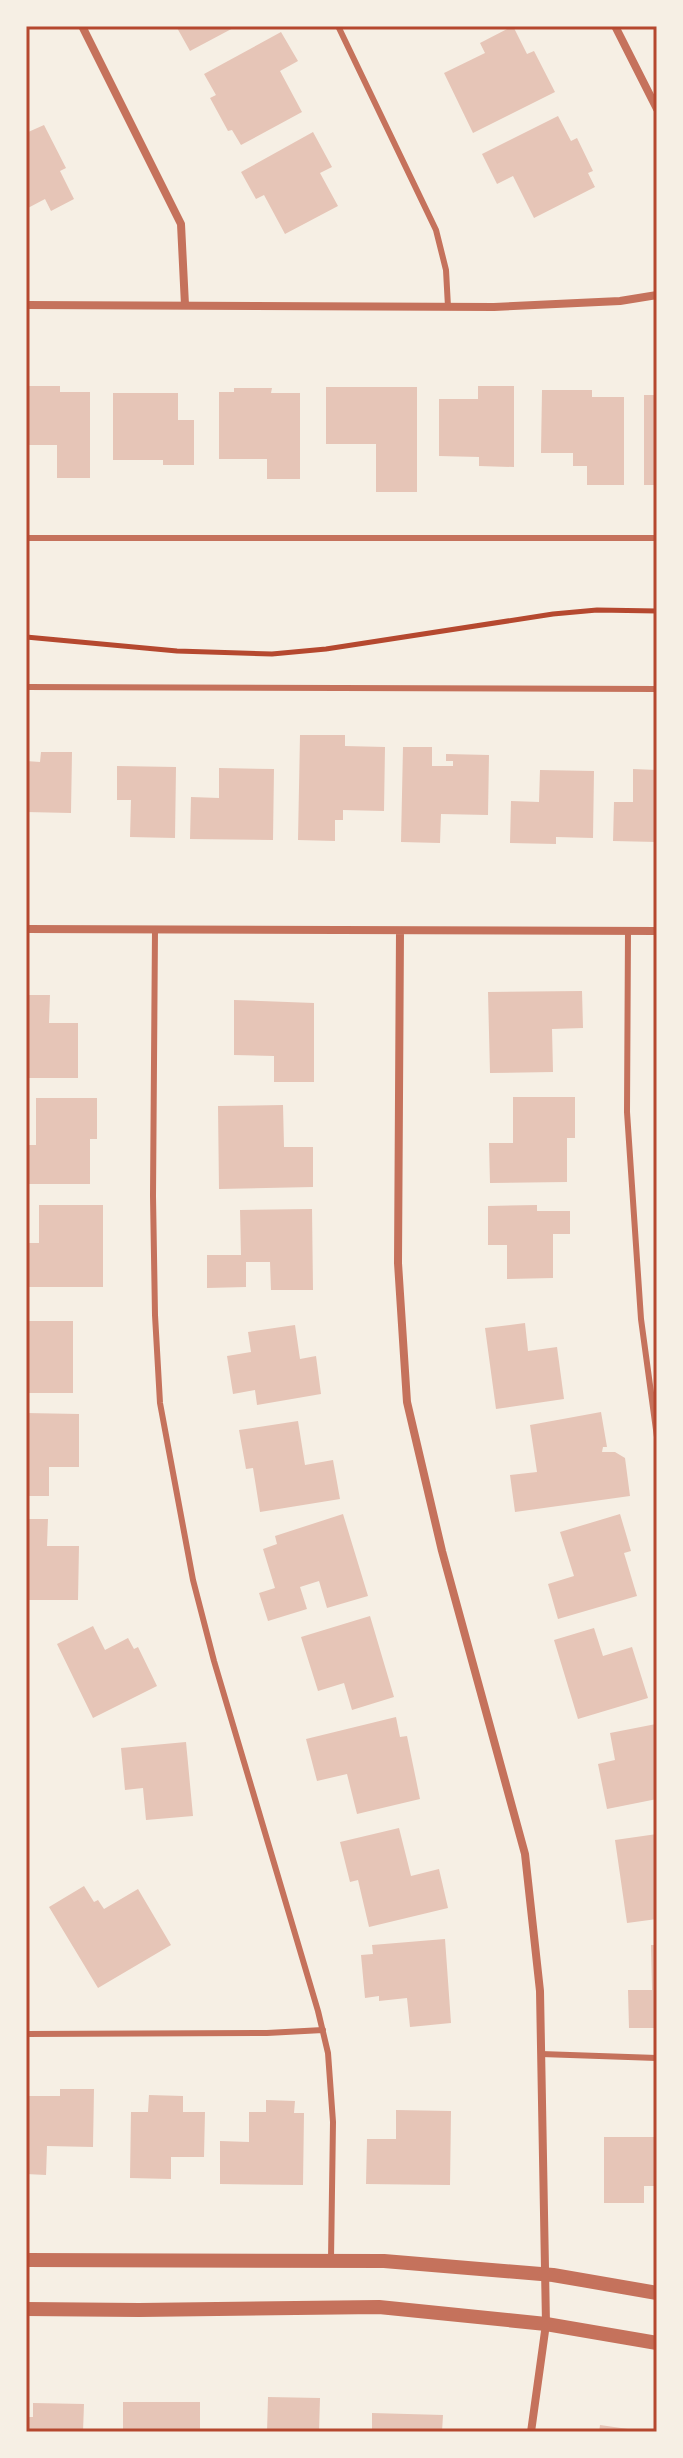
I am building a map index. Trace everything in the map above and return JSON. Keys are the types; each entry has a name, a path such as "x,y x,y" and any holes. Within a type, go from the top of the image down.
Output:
{"street":[{"path":"82,26 181,224 185,305"},
{"path":"615,26 657,109"},
{"path":"26,305 494,307 620,301 657,295"},
{"path":"26,929 657,931"},
{"path":"400,931 398,1263 407,1402 442,1551 525,1854 540,1991 546,2324 531,2432"},
{"path":"26,2260 331,2259 465,2266 546,2274 657,2293"},
{"path":"26,2309 379,2307 546,2324 657,2343"}],"lane":[{"path":"338,26 436,230 446,270 448,307"},
{"path":"26,538 657,538"},
{"path":"26,687 657,689"},
{"path":"155,930 153,1196 160,1403 193,1580 328,2053 333,2122 331,2259"},
{"path":"628,931 627,1112 641,1319 657,1437"},
{"path":"26,2034 323,2030"},
{"path":"541,2054 657,2058"}],"path":[{"path":"26,637 177,651 272,654 326,649 553,614 597,610 657,611"}],"building":[{"path":"176,26 237,26 190,51"},
{"path":"513,26 527,54 534,51 555,92 473,133 444,73 485,53 480,43"},
{"path":"281,32 298,61 280,71 302,112 241,145 232,130 228,131 210,98 216,95 204,74"},
{"path":"558,116 571,141 577,138 593,171 588,173 595,187 534,218 513,176 497,184 482,154"},
{"path":"44,125 66,168 60,171 74,199 51,211 45,199 26,209 26,133"},
{"path":"313,132 332,167 320,173 338,206 285,234 264,195 256,199 241,172"},
{"path":"26,386 60,386 60,392 90,392 90,478 57,478 57,445 26,445"},
{"path":"478,386 514,386 514,467 479,466 479,457 439,456 439,399 478,399"},
{"path":"326,387 417,387 417,492 376,492 376,444 326,444"},
{"path":"234,388 272,388 271,393 300,393 300,479 267,479 267,459 219,459 219,392 234,392"},
{"path":"542,390 592,390 592,397 624,397 624,485 587,485 587,466 573,466 573,453 541,453"},
{"path":"113,393 178,393 178,420 194,420 194,465 163,465 163,460 113,460"},
{"path":"644,395 657,395 657,485 644,485"},
{"path":"300,735 345,735 345,746 385,747 384,811 343,810 343,820 335,820 335,841 298,840"},
{"path":"403,747 432,747 432,766 453,766 453,761 446,761 446,754 489,755 488,815 441,814 440,843 401,842"},
{"path":"41,752 72,752 71,813 26,812 26,761 40,762"},
{"path":"117,766 176,767 175,838 130,837 131,800 117,800"},
{"path":"219,768 274,769 273,840 190,839 191,797 219,798"},
{"path":"633,769 657,770 657,842 613,841 614,802 633,802"},
{"path":"540,770 594,771 593,838 556,837 556,844 510,843 511,801 539,802"},
{"path":"582,991 583,1028 552,1029 553,1072 490,1073 488,992"},
{"path":"26,995 50,995 49,1023 78,1023 78,1078 26,1078"},
{"path":"234,1000 314,1003 314,1082 274,1082 274,1056 234,1055"},
{"path":"513,1097 575,1097 575,1138 567,1138 567,1182 490,1183 489,1143 513,1143"},
{"path":"36,1098 97,1098 97,1139 90,1139 90,1184 26,1184 26,1145 36,1145"},
{"path":"283,1105 284,1147 313,1147 313,1187 219,1189 218,1106"},
{"path":"39,1205 103,1205 103,1287 26,1287 27,1243 39,1243"},
{"path":"537,1205 537,1211 570,1211 570,1234 553,1234 553,1278 507,1279 507,1245 488,1245 488,1206"},
{"path":"312,1209 313,1290 271,1290 270,1262 246,1262 246,1287 207,1288 207,1255 241,1255 240,1210"},
{"path":"26,1321 73,1321 73,1393 26,1393"},
{"path":"525,1323 528,1351 557,1347 564,1399 496,1409 485,1328"},
{"path":"295,1325 300,1359 316,1356 321,1394 257,1405 255,1390 233,1394 227,1356 251,1352 248,1332"},
{"path":"601,1412 607,1447 603,1447 602,1452 615,1452 625,1458 630,1496 515,1512 510,1475 537,1472 530,1425"},
{"path":"26,1413 79,1414 79,1467 49,1467 49,1496 26,1496"},
{"path":"298,1421 305,1465 333,1460 340,1499 260,1512 253,1468 246,1469 239,1430"},
{"path":"343,1514 368,1596 327,1608 319,1581 300,1587 307,1609 268,1621 259,1593 275,1588 263,1549 277,1544 275,1536"},
{"path":"620,1514 631,1551 624,1553 637,1596 558,1619 548,1584 574,1576 560,1532"},
{"path":"26,1519 48,1519 47,1546 79,1546 78,1600 26,1600"},
{"path":"370,1616 394,1697 352,1710 344,1683 318,1691 301,1637"},
{"path":"93,1626 105,1650 128,1638 134,1649 138,1647 157,1686 93,1718 57,1644"},
{"path":"594,1628 603,1656 632,1647 648,1698 578,1719 554,1640"},
{"path":"396,1717 400,1737 407,1736 420,1799 357,1814 347,1774 317,1781 306,1739"},
{"path":"656,1724 657,1799 607,1809 598,1764 615,1760 610,1733"},
{"path":"186,1742 193,1816 146,1820 143,1788 125,1790 121,1748"},
{"path":"399,1828 411,1876 439,1869 448,1908 369,1927 358,1880 350,1882 340,1842"},
{"path":"657,1834 657,1919 627,1923 615,1840"},
{"path":"84,1886 94,1902 98,1900 104,1909 138,1889 171,1945 98,1988 49,1907"},
{"path":"445,1939 451,2023 410,2027 407,1998 379,2001 379,1996 365,1998 361,1955 373,1954 372,1945"},
{"path":"651,1945 657,1945 657,2028 629,2028 628,1990 652,1990"},
{"path":"60,2089 94,2089 93,2147 47,2146 46,2175 26,2174 26,2096 60,2096"},
{"path":"149,2095 183,2096 183,2112 205,2112 204,2157 171,2157 171,2179 130,2178 131,2112 148,2112"},
{"path":"266,2100 295,2101 294,2113 304,2113 303,2185 220,2184 220,2141 249,2142 249,2112 266,2112"},
{"path":"396,2110 451,2111 450,2185 366,2184 367,2139 396,2139"},
{"path":"604,2137 657,2137 657,2186 644,2186 644,2203 604,2203"},
{"path":"268,2397 320,2398 319,2432 267,2432"},
{"path":"123,2402 200,2402 200,2432 123,2432"},
{"path":"33,2403 84,2404 83,2432 26,2432 26,2417 33,2417"},
{"path":"372,2413 443,2415 442,2432 372,2432"},
{"path":"600,2425 635,2430 635,2432 599,2432"}]}
